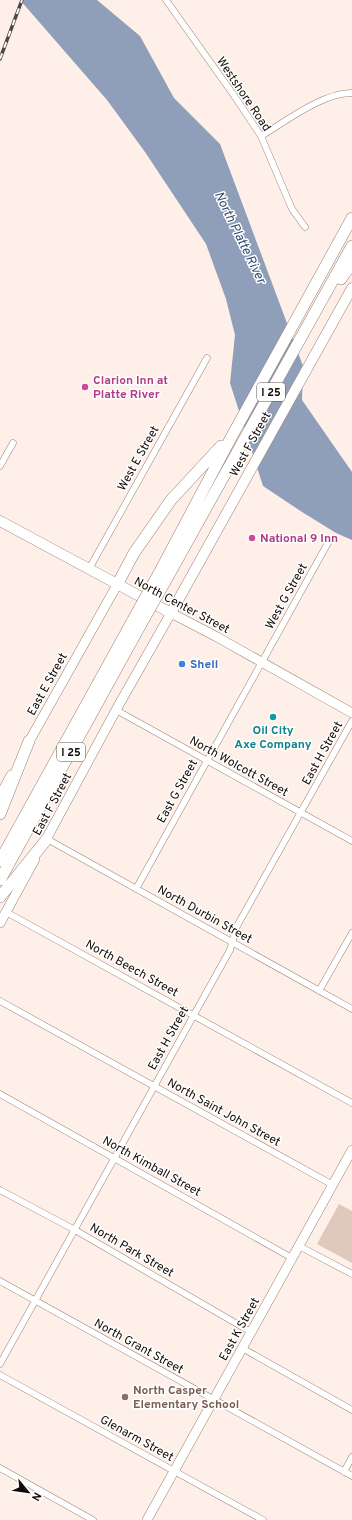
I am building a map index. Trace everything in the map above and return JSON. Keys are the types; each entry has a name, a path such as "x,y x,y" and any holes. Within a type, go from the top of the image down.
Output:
{"highway":[{"name":"I 25","path":"162,577 232,434 352,219"},
{"name":"I 25","path":"0,861 162,577 238,451 352,246"},
{"path":"312,320 352,262"},
{"path":"117,585 134,553 171,500 232,434"},
{"name":"I 25","path":"0,880 137,622"},
{"path":"0,814 29,741"},
{"path":"0,897 47,839"}],"main road":[{"name":"West F Street","path":"171,613 352,288"},
{"name":"North Center Street","path":"0,521 171,613"}],"street":[{"name":"Westshore Road","path":"166,0 233,94 260,136 292,209 306,227"},
{"path":"260,136 324,98 342,93 352,93"},
{"name":"West E Street","path":"89,569 207,358"},
{"path":"0,466 13,443"},
{"name":"West G Street","path":"261,662 329,541"},
{"name":"East E Street","path":"0,796 29,741 117,585"},
{"name":"North Center Street","path":"171,613 352,713"},
{"name":"East F Street","path":"0,923 116,710 171,613"},
{"name":"East G Street","path":"136,889 261,662"},
{"name":"North Wolcott Street","path":"116,710 352,841"},
{"name":"East H Street","path":"0,1364 230,950 237,926 352,721"},
{"name":"North Durbin Street","path":"47,839 352,1009"},
{"name":"North Beech Street","path":"6,912 352,1103"},
{"path":"319,991 352,933"},
{"name":"North Saint John Street","path":"0,1001 333,1185"},
{"name":"North Kimball Street","path":"0,1094 292,1258"},
{"name":"East K Street","path":"147,1520 352,1150"},
{"name":"North Park Street","path":"0,1190 75,1230 251,1332"},
{"path":"299,1246 352,1274"},
{"name":"North Grant Street","path":"0,1281 352,1476"},
{"path":"242,1348 352,1410"},
{"name":"Glenarm Street","path":"0,1375 263,1520"},
{"path":"344,1472 352,1457"},
{"path":"0,1468 94,1520"}],"shaded area":[{"path":"339,1204 352,1211 352,1263 317,1244"}],"water":[{"name":"North Platte River","path":"20,0 97,0 140,36 174,98 220,144 303,366 302,400 352,472 352,540 336,533 263,486 230,383 235,335 226,299 206,244 145,152 107,100"}],"railway":[{"path":"0,59 22,0"}],"place":[{"name":"Clarion Inn at Platte River","path":"85,387"},
{"name":"National 9 Inn","path":"252,538"},
{"name":"Shell","path":"182,664"},
{"name":"Oil City Axe Company","path":"273,717"},
{"name":"North Casper Elementary School","path":"125,1397"}]}
